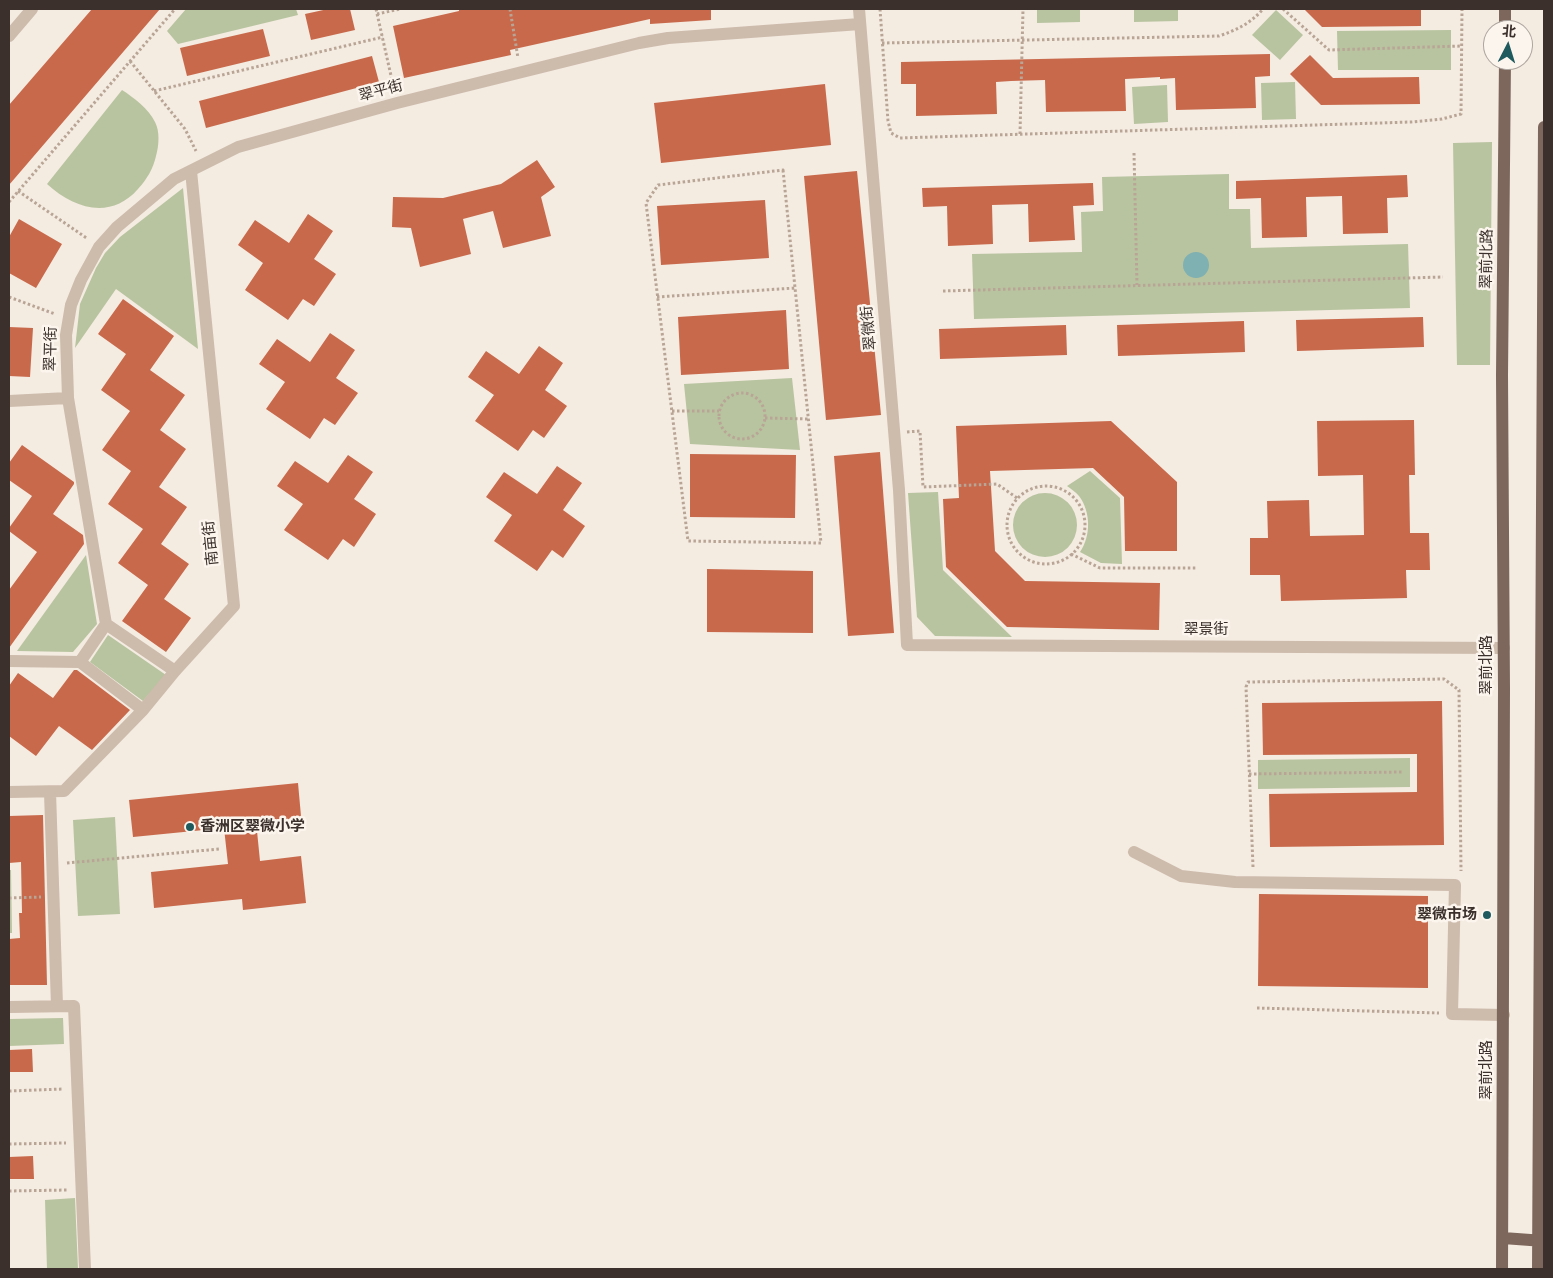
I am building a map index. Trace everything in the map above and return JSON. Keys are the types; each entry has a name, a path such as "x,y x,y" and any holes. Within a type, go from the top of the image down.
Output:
{"main road":[{"name":"翠前北路","path":"1502,1269 1504,648 1502,375 1505,70"},
{"path":"1538,1269 1541,1241 1539,1114 1542,984 1544,128"},
{"path":"1503,1238 1541,1241"}],"street":[{"path":"9,36 32,9"},
{"name":"翠微街","path":"858,9 894,432 907,645"},
{"name":"翠平街","path":"106,624 68,398 66,335 71,305 81,280 99,248 117,227 174,179 238,147 397,103 639,43 668,38 860,24"},
{"name":"南亩街","path":"9,792 64,791 142,710 234,606 190,171"},
{"path":"9,400 68,398"},
{"path":"80,662 106,624 175,671"},
{"name":"翠景街","path":"907,645 1504,648"},
{"path":"9,661 80,662 142,710"},
{"path":"50,792 57,1006"},
{"path":"1134,852 1181,876 1235,882 1455,885 1452,1014 1504,1015"},
{"path":"9,1007 74,1006 85,1269"},
{"path":"1539,1114 1544,1098"}],"path":[{"path":"9,202 175,9"},
{"path":"376,9 397,103"},
{"path":"377,14 400,9"},
{"path":"510,9 520,73"},
{"path":"880,9 888,121 891,133 900,138 1411,122 1442,119 1461,114 1462,9"},
{"path":"1020,134 1024,40 1023,9"},
{"path":"882,43 1219,36 1238,30 1256,17 1263,9"},
{"path":"1284,9 1329,50 1462,46"},
{"path":"154,91 383,37"},
{"path":"130,61 185,129 204,164"},
{"path":"1134,153 1137,286"},
{"path":"783,170 795,288 821,542 688,540 646,203 658,185 783,170"},
{"path":"18,191 99,248"},
{"path":"943,291 1443,277"},
{"path":"657,297 795,288"},
{"path":"9,297 69,318"},
{"path":"741,393 755,397 761,403 764,418 763,425 752,436 738,439 725,432 721,426 719,411 727,398 741,393"},
{"path":"672,411 719,411"},
{"path":"764,418 809,419"},
{"path":"894,432 920,431 923,487 997,484 1018,498"},
{"path":"1040,486 1053,487 1064,491 1074,499 1081,509 1084,533 1079,545 1071,554 1060,561 1047,564 1034,562 1022,556 1013,547 1008,534 1007,521 1010,509 1018,498 1028,490 1040,486"},
{"path":"1071,554 1100,568 1196,568"},
{"path":"1253,882 1246,687 1248,682 1444,679 1459,690 1461,877 1455,885"},
{"path":"1249,774 1403,772"},
{"path":"68,872 67,862 220,849"},
{"path":"9,898 53,897"},
{"path":"1257,1008 1452,1014"},
{"path":"9,1090 77,1088"},
{"path":"9,1144 79,1142"},
{"path":"9,1191 81,1190"}],"green space":[{"path":"186,9 296,9 298,15 178,44 167,31"},
{"path":"1037,9 1080,9 1080,22 1037,23"},
{"path":"1134,9 1178,9 1178,21 1134,22"},
{"path":"1276,10 1303,35 1280,60 1252,35"},
{"path":"1451,30 1451,70 1338,70 1337,31"},
{"path":"1295,82 1296,119 1262,120 1261,83"},
{"path":"1167,85 1168,122 1134,124 1132,87"},
{"path":"122,90 145,108 157,126 157,152 149,174 138,189 127,199 116,205 92,208 69,200 47,184"},
{"path":"1492,142 1490,365 1457,365 1453,143"},
{"path":"1229,174 1229,209 1250,209 1251,248 1408,244 1410,308 974,319 972,254 1082,252 1081,212 1103,211 1102,177"},
{"path":"183,188 198,349 116,289 75,348 80,304 105,253 120,237"},
{"path":"792,378 800,450 690,444 684,384"},
{"path":"1090,471 1120,498 1122,564 1101,563 1080,552 1084,546 1088,531 1086,509 1079,496 1067,486"},
{"path":"938,492 943,570 1012,637 935,636 917,617 908,493"},
{"path":"1045,493 1063,499 1071,507 1077,525 1071,543 1063,551 1045,557 1027,551 1019,543 1013,525 1019,507 1027,499"},
{"path":"86,555 97,624 73,652 17,651"},
{"path":"108,635 166,675 143,701 90,662"},
{"path":"1410,758 1410,787 1258,789 1258,760"},
{"path":"115,817 120,914 78,916 73,820"},
{"path":"9,870 11,870 12,933 9,933"},
{"path":"63,1018 64,1044 9,1046 9,1019"},
{"path":"75,1198 78,1269 47,1269 45,1200"}],"water":[{"path":"1196,252 1205,256 1209,265 1205,274 1196,278 1187,274 1183,265 1187,256"}],"building":[{"path":"92,9 160,9 9,185 9,105"},
{"path":"328,9 350,9 355,30 311,40 305,14"},
{"path":"459,9 711,9 711,20 650,24 650,19 510,50 511,55 404,78 393,26 459,11"},
{"path":"1304,9 1421,9 1421,26 1322,27"},
{"path":"263,29 270,56 187,76 180,48"},
{"path":"1270,54 1270,76 1255,77 1256,108 1176,110 1175,78 1160,79 1160,77 1125,79 1126,111 1046,112 1045,80 996,82 997,114 916,116 916,84 901,84 901,62"},
{"path":"1310,55 1333,78 1419,77 1420,104 1321,105 1290,74"},
{"path":"372,56 379,82 206,128 199,101"},
{"path":"825,84 831,145 661,163 654,103"},
{"path":"537,160 555,187 541,197 551,236 503,248 493,211 463,219 471,254 420,267 411,228 392,227 393,197 443,198 501,184"},
{"path":"857,171 881,415 826,420 804,176"},
{"path":"1407,175 1408,197 1387,198 1388,233 1343,234 1342,196 1306,197 1307,237 1262,238 1261,198 1236,199 1236,181"},
{"path":"1093,183 1094,205 1073,206 1075,240 1029,242 1028,204 992,205 993,244 948,246 947,206 923,207 922,188"},
{"path":"765,200 769,258 661,265 657,206"},
{"path":"308,214 333,231 314,259 336,274 314,306 303,299 288,320 245,290 263,263 238,245 255,220 289,243"},
{"path":"19,219 62,244 36,288 9,273 9,237"},
{"path":"123,299 174,336 150,370 185,395 160,430 186,449 159,487 187,507 161,544 189,564 164,599 191,618 166,652 122,621 148,585 118,563 143,529 108,504 131,471 102,450 130,411 101,390 126,354 98,334"},
{"path":"786,310 789,369 681,375 678,317"},
{"path":"1423,317 1424,347 1297,351 1296,320"},
{"path":"1244,321 1245,352 1118,356 1117,325"},
{"path":"1066,325 1067,355 940,359 939,329"},
{"path":"9,327 33,328 30,377 9,376"},
{"path":"330,333 355,350 336,378 358,393 335,425 324,418 310,439 266,409 285,382 259,364 277,339 310,362"},
{"path":"539,346 563,363 545,390 567,406 544,438 533,430 518,451 475,421 494,395 468,377 486,351 519,374"},
{"path":"1414,420 1415,475 1409,475 1410,533 1429,533 1430,570 1406,570 1407,598 1281,601 1280,575 1250,575 1250,538 1268,538 1267,501 1309,500 1310,536 1364,535 1363,475 1318,476 1317,421"},
{"path":"1111,421 1177,482 1177,551 1125,551 1124,497 1093,468 990,471 995,551 1025,581 1160,583 1159,630 1007,627 946,567 943,499 959,498 956,426"},
{"path":"22,445 74,482 53,514 83,535 84,544 9,648 9,590 37,552 9,531 9,528 32,496 9,480 9,463"},
{"path":"880,452 894,633 848,636 834,456"},
{"path":"690,454 796,455 795,518 690,517"},
{"path":"348,455 373,472 354,499 376,514 354,547 343,539 328,560 284,530 303,504 277,486 295,461 328,483"},
{"path":"557,466 582,483 563,510 585,526 563,558 552,550 537,571 494,541 512,515 486,497 504,472 537,494"},
{"path":"707,569 813,571 813,633 707,632"},
{"path":"74,670 77,670 130,710 92,750 59,726 36,756 9,736 9,686 18,673 53,698"},
{"path":"1442,701 1444,845 1270,847 1269,794 1417,792 1417,754 1263,755 1262,703"},
{"path":"298,783 302,827 257,831 260,861 301,856 306,903 243,910 242,899 154,908 151,872 228,864 224,828 133,837 129,800"},
{"path":"43,815 47,985 9,985 9,939 20,938 19,913 22,913 21,862 9,863 9,816"},
{"path":"1259,894 1428,896 1428,988 1258,986"},
{"path":"32,1049 33,1072 9,1072 9,1050"},
{"path":"33,1156 34,1179 9,1179 9,1157"}],"place":[{"name":"香洲区翠微小学","path":"190,827"},
{"name":"翠微市场","path":"1487,915"}]}
